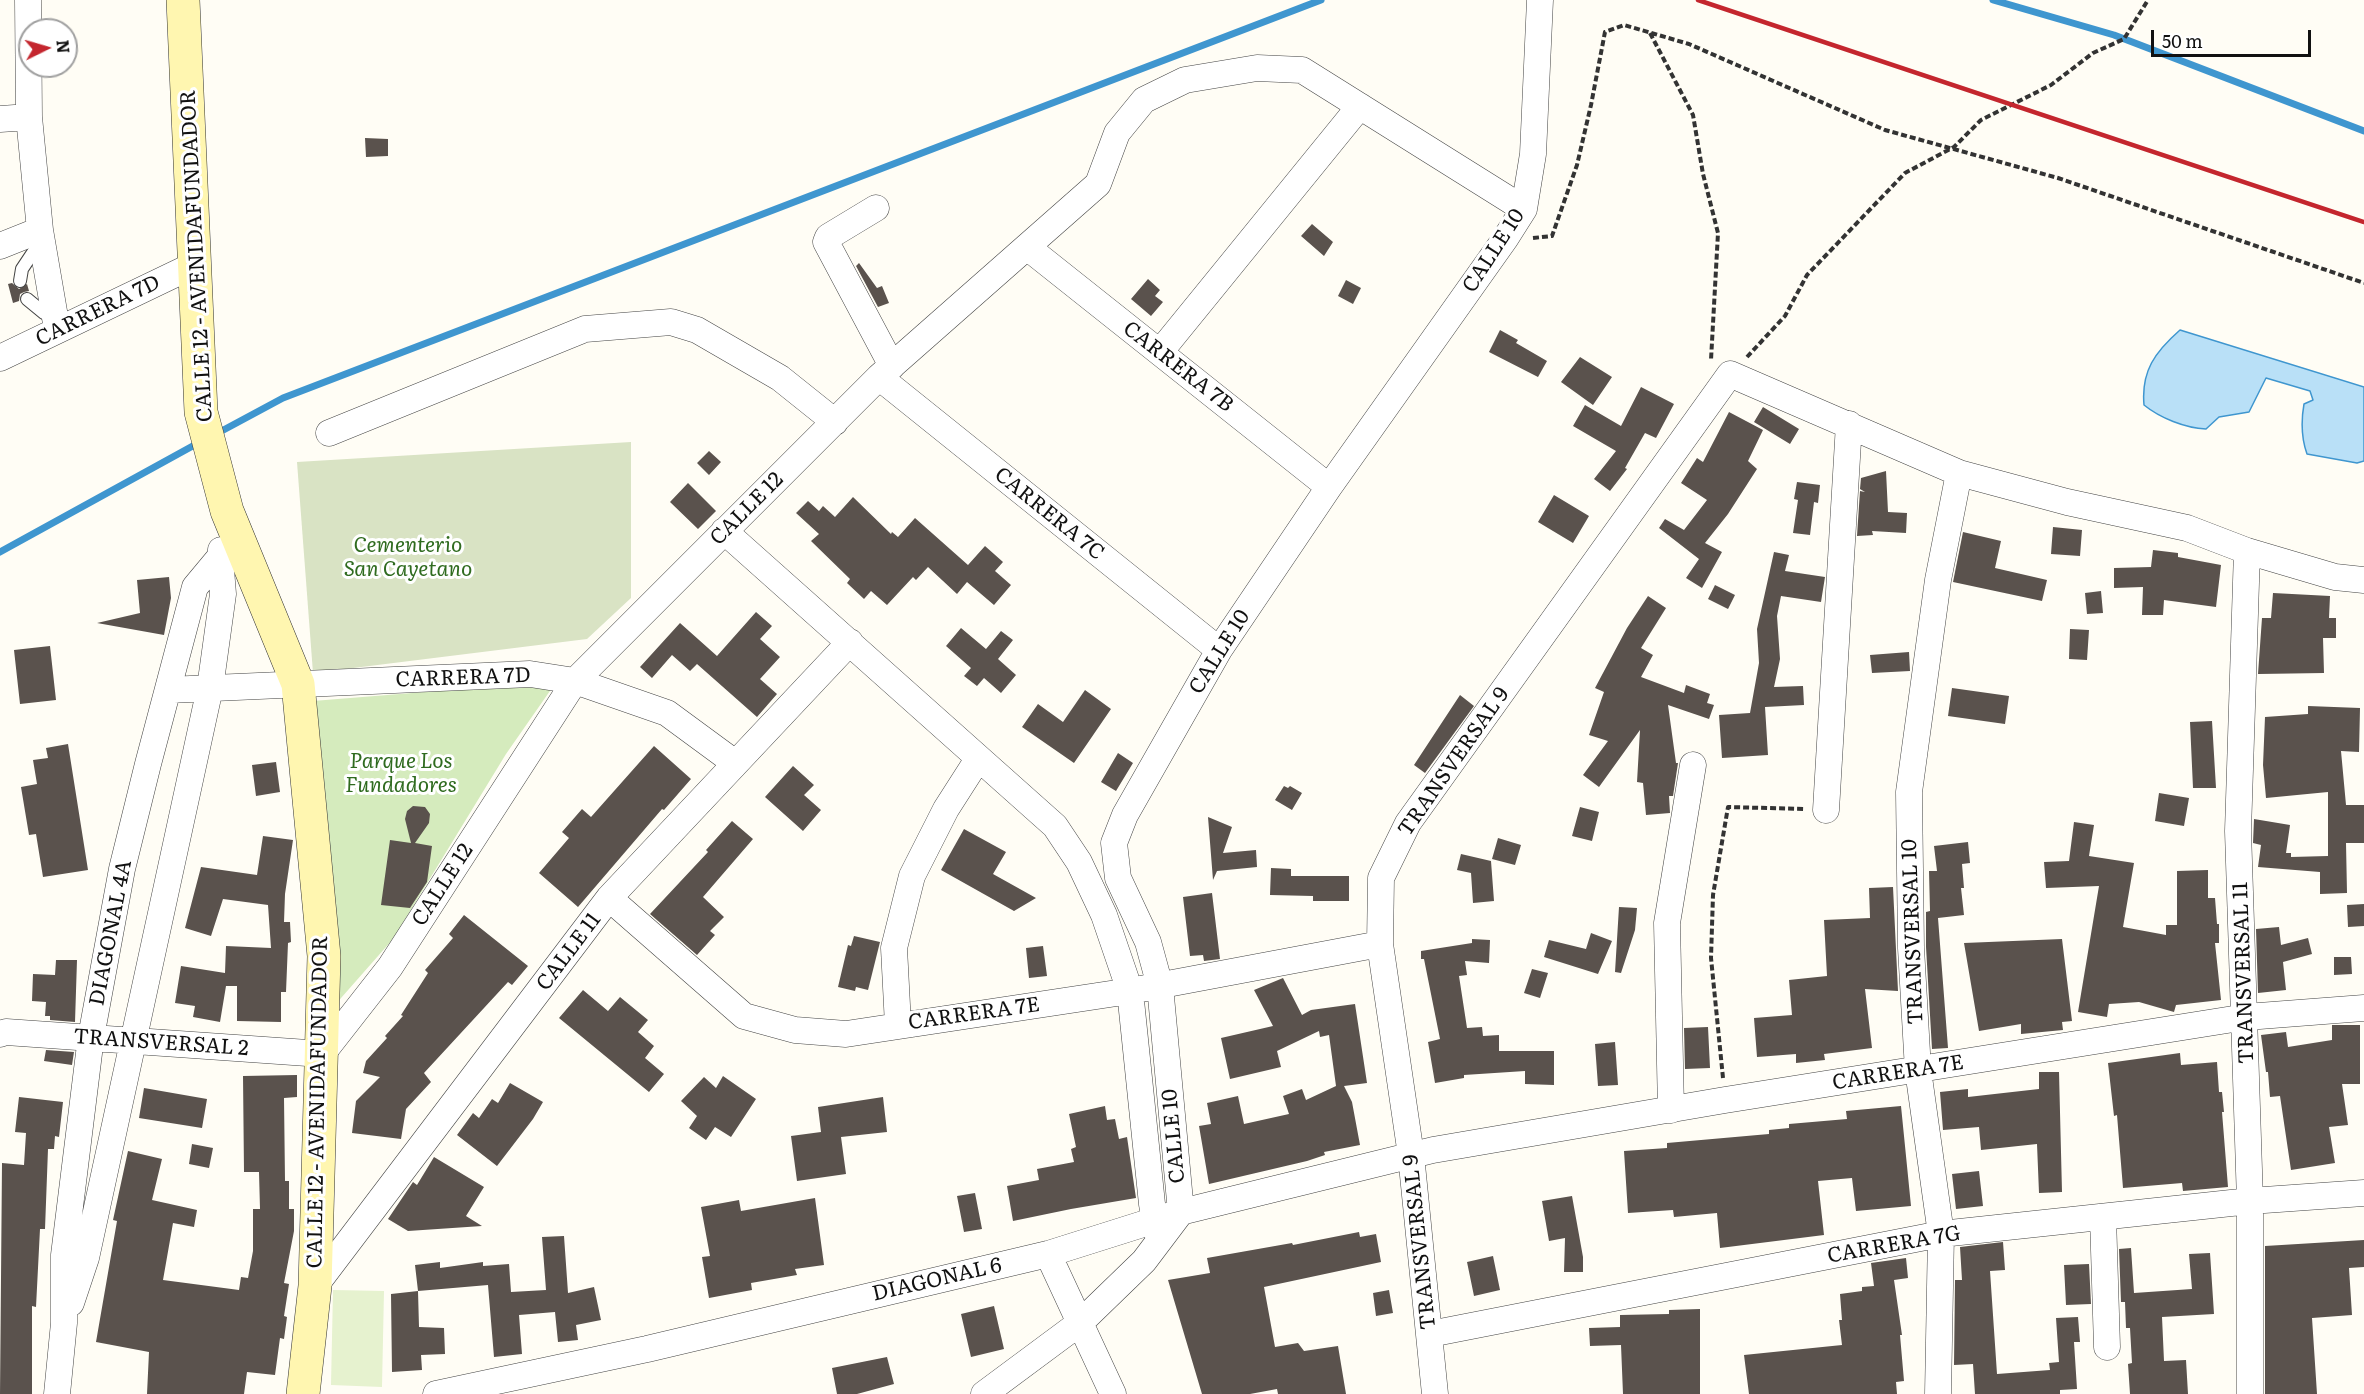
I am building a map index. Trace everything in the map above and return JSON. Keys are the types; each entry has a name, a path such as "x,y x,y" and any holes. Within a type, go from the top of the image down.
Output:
{"street":[{"path":"28,0 29,117 41,235 56,324"},
{"name":"CALLE 12 - AVENIDAFUNDADOR","path":"183,0 201,412 227,511 298,684 324,956 315,1286 303,1394"},
{"name":"CALLE 10","path":"1181,1212 1160,986 1148,942 1118,878 1114,843 1125,814 1219,650 1329,487 1524,209 1533,154 1540,0"},
{"name":"CALLE 12","path":"322,1054 390,967 575,681 886,371 1098,184 1117,133 1144,100 1185,80 1257,68 1302,69 1524,209"},
{"path":"1160,352 1360,106"},
{"path":"0,120 29,117"},
{"name":"CARRERA 7C","path":"876,208 828,237 826,242 886,371 1219,650"},
{"path":"0,246 41,235"},
{"name":"CARRERA 7B","path":"1027,247 1329,487"},
{"name":"CARRERA 7D","path":"0,358 56,324 196,264"},
{"path":"329,433 585,329 671,322 697,330 780,378 835,422"},
{"path":"1726,368 1959,473 2067,502 2187,528 2247,551 2335,577 2364,580"},
{"name":"TRANSVERSAL 9","path":"1435,1394 1422,1152 1380,944 1381,878 1408,823 1726,368"},
{"path":"1826,810 1849,424"},
{"name":"TRANSVERSAL 10","path":"1938,1394 1941,1234 1918,1070 1911,948 1909,792 1938,580 1959,473"},
{"name":"DIAGONAL 4A","path":"64,1323 86,1258 210,688 223,594 220,557 227,511"},
{"path":"724,531 1055,826 1073,853 1104,915 1130,992 1156,1231 1144,1261 1081,1322 984,1394"},
{"name":"TRANSVERSAL 11","path":"2247,551 2238,831 2246,1017 2250,1201 2250,1394"},
{"name":"DIAGONAL 4A","path":"57,1394 64,1323 63,1255 91,1037 122,869 195,587 220,557"},
{"name":"CALLE 11","path":"315,1286 609,898 850,642"},
{"name":"CARRERA 7D","path":"168,690 530,674 575,681 667,713 735,763"},
{"path":"898,1026 894,948 912,876 946,809 978,759"},
{"path":"1671,1110 1667,923 1693,765"},
{"name":"CARRERA 7E","path":"609,898 744,1016 795,1030 846,1034 1130,992 1380,944"},
{"name":"CARRERA 7E","path":"1422,1152 1725,1100 2246,1017 2364,1008"},
{"name":"TRANSVERSAL 2","path":"0,1034 6,1032 91,1037 322,1054"},
{"name":"DIAGONAL 6","path":"436,1394 1156,1231 1181,1212 1422,1152"},
{"name":"CARRERA 7G","path":"1430,1334 1941,1234 2250,1201 2364,1192"},
{"path":"2103,1217 2107,1347"},
{"path":"1048,1254 1113,1394"}],"lane":[{"path":"20,281 22,269 41,235"},
{"path":"27,299 56,324"}],"path":[{"path":"1650,33 1693,115 1703,174 1718,233 1716,292 1726,368 1746,358 1785,316 1807,275 1905,173 1954,147 1981,120 2051,85 2093,53 2124,39 2148,0"},
{"path":"1505,239 1552,236 1577,165 1592,105 1605,32 1624,25 1689,45 1885,130 1954,147 2058,178 2364,283"},
{"path":"1725,1100 1711,958 1713,895 1728,807 1826,810"}],"green space":[{"name":"Cementerio San Cayetano","path":"631,442 631,598 587,639 313,673 297,462"},
{"name":"Parque Los Fundadores","path":"524,684 552,688 506,754 393,939 334,1006 313,701"},
{"path":"333,1290 384,1291 382,1387 331,1385"}],"water":[{"path":"2180,330 2364,387 2364,461 2357,463 2307,454 2302,423 2304,404 2313,400 2310,391 2266,378 2249,412 2219,417 2206,429 2181,424 2150,410 2144,405 2147,372 2163,346"}],"building":[{"path":"365,138 388,139 388,156 366,157"},
{"path":"1312,224 1333,242 1324,256 1301,236"},
{"path":"859,263 877,288 882,286 889,303 878,307 856,266"},
{"path":"1148,279 1160,290 1155,296 1163,302 1151,316 1131,299"},
{"path":"1346,280 1361,288 1353,304 1338,296"},
{"path":"12,283 19,289 27,284 29,291 20,294 19,301 13,303 8,284"},
{"path":"1500,330 1518,340 1516,343 1547,361 1538,377 1489,352"},
{"path":"1580,357 1612,377 1593,405 1561,382"},
{"path":"1641,387 1674,404 1656,438 1645,433 1625,468 1627,469 1610,491 1594,479 1616,451 1573,426 1585,405 1621,426"},
{"path":"1763,407 1799,429 1790,444 1754,422"},
{"path":"1729,412 1763,430 1748,461 1757,469 1728,514 1705,543 1722,552 1702,588 1686,578 1699,559 1659,528 1665,519 1684,530 1707,500 1681,483 1697,458 1703,462"},
{"path":"709,451 721,462 709,475 697,463"},
{"path":"1886,471 1888,512 1907,513 1906,533 1872,531 1873,535 1857,536 1860,491 1865,492 1860,489 1861,478"},
{"path":"1797,482 1820,485 1818,503 1814,502 1810,535 1793,533 1798,500 1794,499"},
{"path":"688,483 716,511 698,529 670,502"},
{"path":"1554,495 1589,516 1573,543 1538,522"},
{"path":"853,497 891,534 892,532 898,537 915,518 968,565 985,546 1003,562 995,571 1011,585 994,605 967,582 957,594 928,567 916,580 913,577 887,605 871,591 864,599 847,583 850,579 811,541 819,534 796,513 808,501 819,511 823,506 835,517"},
{"path":"2053,527 2082,530 2080,556 2051,554"},
{"path":"1963,532 2001,541 1995,568 2047,580 2042,601 1953,582"},
{"path":"2153,550 2178,553 2178,557 2221,565 2216,607 2164,600 2163,615 2142,615 2143,587 2114,588 2114,568 2151,567"},
{"path":"1774,552 1789,555 1785,571 1825,577 1821,602 1781,596 1777,616 1780,659 1774,687 1803,686 1804,705 1765,707 1768,755 1722,758 1719,715 1750,713 1759,663 1757,629"},
{"path":"169,577 171,598 164,635 97,623 140,613 137,580"},
{"path":"1715,585 1735,595 1728,609 1708,599"},
{"path":"2101,591 2103,613 2087,614 2085,593"},
{"path":"2273,593 2330,596 2329,618 2336,618 2336,638 2323,638 2324,673 2258,674 2262,618 2271,618"},
{"path":"1648,596 1666,608 1641,648 1653,655 1641,677 1684,693 1686,685 1710,694 1707,703 1714,705 1709,719 1668,705 1676,763 1678,763 1673,796 1669,796 1670,813 1646,815 1643,783 1637,782 1640,730 1599,787 1583,775 1608,741 1589,735 1604,692 1595,688 1627,628"},
{"path":"756,612 772,626 760,639 780,657 760,679 777,694 757,717 697,664 690,671 672,655 652,678 640,667 680,623 717,656"},
{"path":"961,628 986,649 1001,631 1013,640 998,659 1016,675 1001,693 984,678 977,686 964,676 971,668 946,646"},
{"path":"2070,629 2089,630 2087,660 2069,659"},
{"path":"50,646 56,700 20,704 14,650"},
{"path":"1909,652 1910,671 1872,673 1870,655"},
{"path":"1952,688 2009,696 2005,724 1948,716"},
{"path":"1085,690 1111,709 1074,763 1022,727 1038,704 1063,722"},
{"path":"1460,695 1474,706 1425,773 1414,765"},
{"path":"2308,706 2360,708 2359,752 2341,751 2346,805 2364,805 2364,843 2346,843 2347,893 2320,894 2320,872 2258,867 2261,845 2253,843 2254,819 2290,825 2286,853 2291,853 2291,857 2328,856 2328,792 2266,798 2263,765 2265,717 2308,714"},
{"path":"2212,721 2216,788 2193,788 2190,722"},
{"path":"68,744 88,870 43,877 36,834 29,835 21,787 37,784 33,760 48,758 46,748"},
{"path":"654,746 691,779 664,810 662,809 578,907 539,873 569,838 562,832 582,809 591,817"},
{"path":"1118,753 1133,763 1116,791 1101,782"},
{"path":"276,762 280,792 256,796 252,765"},
{"path":"793,766 814,785 804,795 821,810 803,831 765,797"},
{"path":"1284,786 1288,788 1290,786 1302,793 1292,810 1275,800"},
{"path":"2159,793 2189,798 2184,826 2155,821"},
{"path":"413,806 425,807 430,814 429,823 415,843 432,846 427,882 410,908 381,905 390,840 411,843 405,819 407,811"},
{"path":"1580,807 1599,812 1592,841 1572,836"},
{"path":"1208,817 1232,827 1223,853 1256,850 1257,867 1217,871 1213,880"},
{"path":"732,821 753,839 703,897 724,917 710,931 715,935 697,955 650,914 708,852 706,850"},
{"path":"2074,822 2094,825 2089,856 2134,863 2123,927 2166,935 2166,925 2177,925 2177,871 2208,870 2208,898 2215,898 2217,924 2219,924 2219,943 2215,943 2221,1000 2176,1005 2174,1012 2139,1002 2109,1004 2107,1017 2078,1012 2099,886 2046,888 2044,862 2069,861"},
{"path":"964,829 1006,852 993,874 1036,898 1014,911 941,870"},
{"path":"263,836 293,840 285,894 284,922 290,922 291,942 288,943 286,992 281,992 281,1022 237,1021 237,986 226,986 220,1022 193,1017 195,1006 175,1003 181,966 225,973 226,946 271,948 268,905 223,899 211,936 185,928 201,867 257,875"},
{"path":"1498,838 1521,845 1515,865 1492,859"},
{"path":"1968,842 1970,863 1962,864 1964,888 1961,888 1964,915 1938,918 1948,1048 1932,1049 1926,947 1926,912 1930,911 1929,871 1937,871 1934,846"},
{"path":"1461,854 1491,861 1494,901 1473,903 1471,873 1457,870"},
{"path":"1271,868 1291,869 1291,876 1349,876 1349,901 1313,901 1313,896 1270,895"},
{"path":"1893,887 1898,991 1865,989 1872,1048 1824,1054 1825,1060 1796,1063 1796,1054 1757,1057 1754,1018 1792,1015 1789,980 1827,976 1824,920 1870,918 1869,888"},
{"path":"1212,893 1220,959 1204,961 1203,955 1190,956 1183,897"},
{"path":"2364,904 2364,926 2348,927 2347,905"},
{"path":"1619,907 1637,908 1635,930 1621,973 1615,972"},
{"path":"464,915 528,966 512,985 508,982 424,1073 431,1082 406,1109 401,1139 352,1133 356,1101 380,1077 363,1073 366,1061 403,1016 401,1015 428,973 425,970 453,938 449,934"},
{"path":"2279,927 2281,945 2308,938 2312,954 2283,962 2286,990 2258,993 2256,929"},
{"path":"1591,933 1612,941 1598,974 1544,957 1549,940 1586,949"},
{"path":"854,936 880,942 868,990 856,987 855,991 838,987 848,945 851,946"},
{"path":"1472,939 1490,940 1489,963 1465,961 1467,975 1459,976 1467,1028 1482,1027 1483,1036 1499,1035 1499,1051 1554,1051 1554,1085 1525,1084 1525,1071 1464,1075 1464,1078 1435,1083 1428,1042 1440,1039 1421,951 1472,943"},
{"path":"2062,939 2072,1021 2062,1022 2063,1030 2021,1034 2021,1024 1979,1031 1964,943"},
{"path":"1043,946 1047,976 1029,978 1026,948"},
{"path":"2334,957 2351,957 2352,974 2334,975"},
{"path":"56,960 77,960 75,1022 50,1020 50,1016 45,1016 46,1002 32,1001 33,974 55,975"},
{"path":"1532,969 1548,973 1540,998 1524,993"},
{"path":"1283,978 1302,1015 1311,1010 1355,1004 1367,1083 1344,1086 1352,1102 1360,1145 1324,1152 1325,1155 1307,1161 1209,1184 1199,1126 1211,1124 1207,1103 1238,1096 1244,1124 1289,1114 1283,1096 1302,1089 1306,1100 1336,1086 1329,1035 1320,1037 1319,1031 1277,1051 1281,1067 1230,1079 1221,1038 1273,1026 1254,990"},
{"path":"583,990 608,1011 620,997 648,1020 638,1032 654,1046 645,1058 664,1074 649,1092 559,1018"},
{"path":"2332,1025 2360,1025 2360,1084 2342,1084 2348,1125 2329,1127 2335,1163 2291,1170 2280,1096 2270,1097 2261,1035 2286,1032 2288,1047 2332,1040"},
{"path":"1708,1027 1710,1068 1685,1069 1684,1028"},
{"path":"1615,1042 1618,1085 1598,1086 1595,1044"},
{"path":"46,1050 74,1052 72,1065 44,1061"},
{"path":"2180,1053 2181,1065 2217,1062 2219,1092 2222,1092 2224,1112 2222,1112 2228,1187 2183,1191 2182,1183 2123,1188 2117,1115 2114,1116 2108,1063"},
{"path":"2039,1072 2059,1072 2062,1192 2039,1193 2037,1144 1981,1150 1979,1127 1943,1130 1940,1092 1968,1089 1968,1097 2039,1089"},
{"path":"297,1075 297,1097 284,1098 285,1181 289,1181 289,1209 294,1209 294,1231 284,1283 289,1284 284,1316 287,1317 284,1339 280,1338 275,1375 247,1372 244,1394 147,1394 149,1352 96,1342 117,1221 113,1220 128,1151 162,1159 152,1200 197,1210 194,1227 173,1223 163,1280 239,1290 241,1277 248,1278 253,1251 253,1209 260,1209 259,1172 244,1172 243,1076"},
{"path":"723,1076 756,1099 731,1137 715,1127 706,1140 689,1128 697,1116 681,1101 704,1077 716,1088"},
{"path":"510,1083 543,1102 533,1119 497,1166 457,1135 473,1113 479,1118 492,1099 498,1103"},
{"path":"144,1088 207,1099 202,1128 139,1118"},
{"path":"19,1097 63,1102 59,1137 55,1136 54,1149 48,1149 45,1229 40,1229 36,1307 32,1306 32,1394 0,1394 2,1163 24,1165 26,1133 15,1132"},
{"path":"883,1097 887,1132 841,1137 846,1174 797,1181 791,1136 821,1132 818,1107"},
{"path":"1105,1106 1107,1120 1115,1119 1119,1139 1127,1137 1136,1198 1013,1221 1007,1186 1039,1180 1037,1169 1074,1162 1071,1149 1076,1147 1069,1114"},
{"path":"1901,1106 1911,1206 1856,1211 1852,1178 1818,1181 1824,1235 1720,1248 1717,1213 1674,1217 1673,1210 1628,1213 1624,1151 1667,1148 1667,1143 1769,1134 1769,1130 1789,1128 1789,1124 1847,1119 1846,1111"},
{"path":"192,1144 213,1148 209,1168 189,1164"},
{"path":"434,1157 484,1187 466,1216 482,1226 408,1231 388,1219 413,1182 417,1185"},
{"path":"1979,1171 1983,1206 1956,1209 1952,1174"},
{"path":"975,1193 982,1229 964,1232 957,1196"},
{"path":"1572,1196 1583,1257 1583,1272 1564,1272 1565,1238 1549,1241 1542,1201"},
{"path":"815,1198 824,1265 795,1269 797,1275 751,1283 752,1290 709,1298 702,1257 710,1256 701,1207 739,1200 741,1211"},
{"path":"1359,1232 1360,1237 1376,1234 1381,1262 1264,1287 1275,1347 1298,1343 1304,1351 1338,1346 1346,1394 1278,1394 1277,1389 1250,1394 1202,1394 1168,1280 1210,1273 1207,1258"},
{"path":"564,1236 568,1293 594,1287 601,1320 576,1325 578,1340 558,1342 555,1312 519,1315 522,1354 494,1357 488,1285 418,1291 415,1265 440,1262 440,1268 483,1262 483,1266 509,1264 511,1292 546,1290 542,1237"},
{"path":"2364,1240 2364,1267 2349,1268 2352,1315 2312,1318 2317,1394 2265,1394 2265,1246"},
{"path":"2003,1242 2005,1270 1990,1271 1997,1374 2050,1370 2049,1363 2059,1362 2056,1318 2078,1317 2080,1342 2074,1342 2077,1389 2060,1390 2060,1394 1975,1394 1973,1364 1954,1365 1955,1280 1962,1280 1960,1247"},
{"path":"2131,1248 2134,1293 2192,1289 2189,1254 2210,1253 2214,1314 2162,1317 2164,1361 2186,1360 2188,1394 2130,1394 2128,1364 2132,1363 2130,1328 2126,1328 2125,1302 2121,1302 2119,1249"},
{"path":"1493,1256 1500,1290 1474,1296 1467,1262"},
{"path":"1906,1258 1908,1278 1894,1280 1902,1335 1900,1335 1904,1381 1896,1382 1897,1394 1749,1394 1744,1355 1842,1345 1839,1320 1842,1320 1840,1294 1862,1291 1862,1287 1874,1286 1871,1263"},
{"path":"2089,1264 2091,1304 2066,1305 2064,1265"},
{"path":"1389,1290 1393,1313 1376,1316 1373,1293"},
{"path":"418,1291 419,1327 444,1328 445,1354 421,1355 422,1370 392,1372 391,1294"},
{"path":"994,1306 1004,1349 971,1357 961,1314"},
{"path":"1700,1309 1700,1394 1623,1394 1621,1345 1590,1346 1589,1328 1620,1327 1620,1315 1669,1314 1669,1310"},
{"path":"887,1357 894,1384 857,1394 837,1394 832,1368"}],"waterway":[{"path":"216,434 283,398 1321,0"},
{"path":"1993,0 2114,35 2364,131"},
{"path":"0,552 200,442"}],"railway":[{"path":"1698,0 2364,222"}]}
